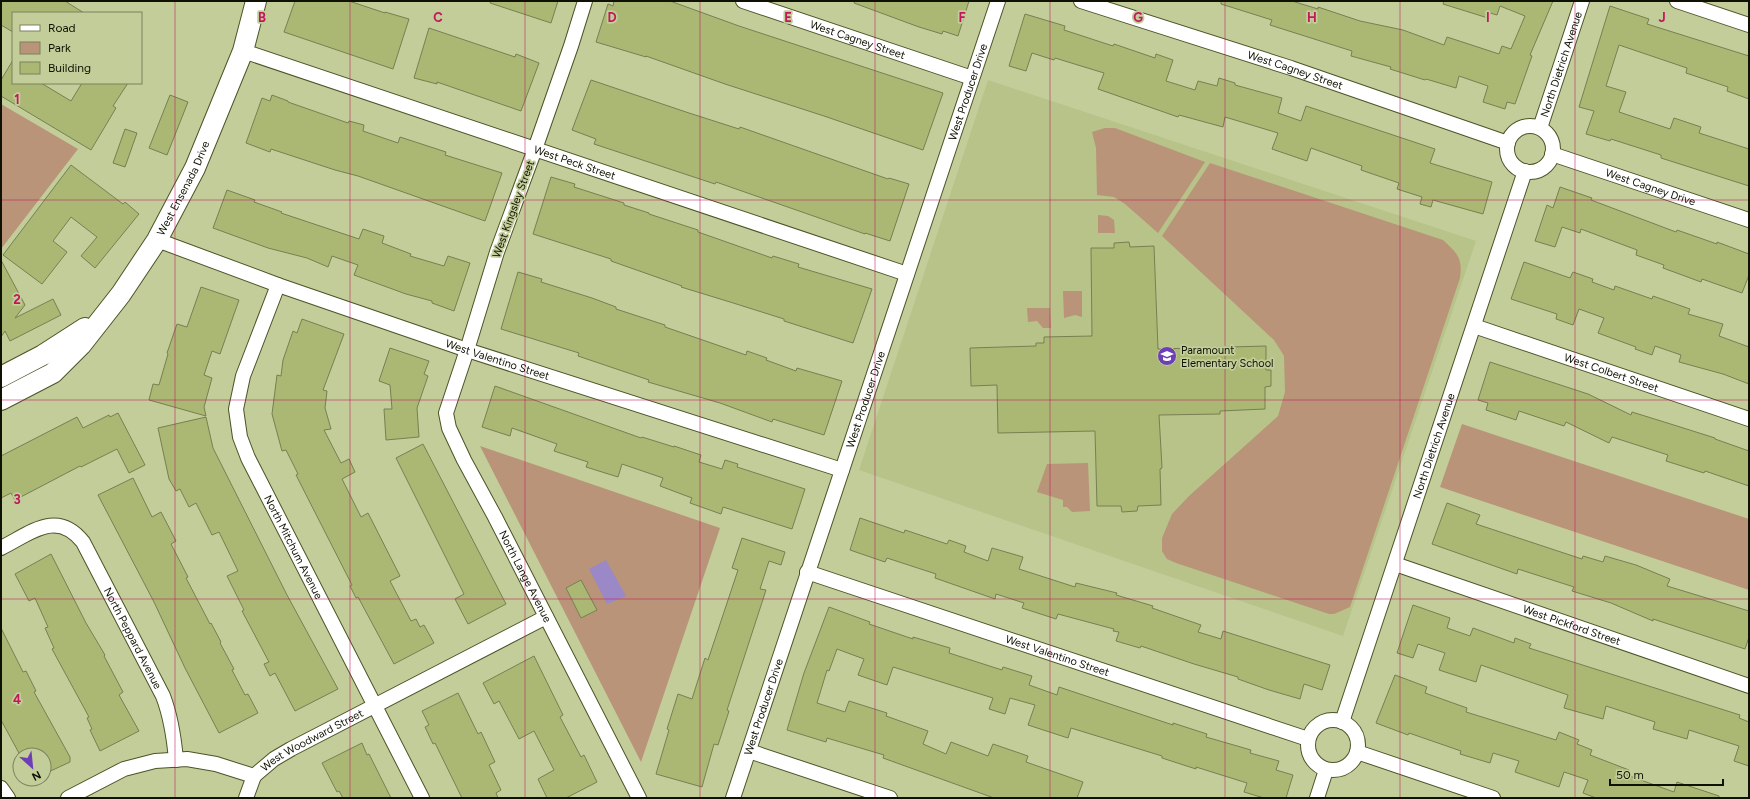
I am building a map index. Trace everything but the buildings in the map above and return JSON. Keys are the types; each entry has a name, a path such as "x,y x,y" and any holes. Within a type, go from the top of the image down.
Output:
{"street":[{"name":"West Ensenada Drive","path":"1,400 53,373 81,345 121,294 156,240 195,168 243,51 256,1"},
{"name":"West Kingsley Street","path":"467,350 497,252 535,149 585,1"},
{"name":"West Cagney Street","path":"743,1 972,78"},
{"name":"West Producer Drive","path":"733,798 998,1"},
{"name":"West Cagney Street","path":"1081,1 1291,68 1508,143"},
{"name":"North Dietrich Avenue","path":"1540,128 1582,1"},
{"path":"1677,1 1749,25"},
{"name":"West Peck Street","path":"243,51 908,274"},
{"path":"1527,126 1540,128 1550,137 1553,146 1552,154 1548,162 1542,168 1533,171 1525,171 1516,167 1510,160 1508,152 1508,143 1512,135 1519,129 1527,126"},
{"name":"West Cagney Drive","path":"1552,154 1749,220"},
{"name":"North Dietrich Avenue","path":"1342,722 1525,171"},
{"name":"West Valentino Street","path":"156,240 278,285 467,350 842,470"},
{"name":"North Mitchum Avenue","path":"278,285 243,376 236,409 240,437 248,458 422,798"},
{"name":"West Ensenada Drive","path":"1,377 43,356 105,314"},
{"name":"West Colbert Street","path":"1474,326 1749,419"},
{"name":"North Lange Avenue","path":"467,350 446,413 449,428 639,798"},
{"name":"North Peppard Avenue","path":"1,548 44,526 68,528 83,542 163,696 170,714 176,760"},
{"name":"West Pickford Street","path":"1395,564 1749,686"},
{"name":"West Valentino Street","path":"807,572 1308,739"},
{"name":"West Woodward Street","path":"68,798 124,769 155,761 187,759 216,764 254,776 274,759 546,617"},
{"path":"1329,720 1342,722 1348,725 1355,733 1358,742 1357,752 1353,761 1345,768 1336,771 1326,770 1317,766 1310,758 1307,749 1308,739 1312,730 1320,723 1329,720"},
{"path":"749,751 890,798"},
{"path":"1357,752 1494,798"},
{"path":"1317,798 1326,770"},
{"path":"246,798 254,776"},
{"path":"1,788 8,798"}],"shaded area":[{"name":"Paramount Elementary School","path":"988,80 1476,241 1343,636 859,470"},
{"path":"606,560 626,596 607,604 589,569"}],"green space":[{"path":"1,104 78,149 1,249"},
{"path":"1105,128 1115,128 1205,162 1158,233 1125,204 1114,197 1097,195 1096,148 1092,132"},
{"path":"1210,163 1443,240 1455,252 1460,261 1460,278 1350,607 1334,614 1329,614 1176,563 1167,559 1162,551 1162,538 1172,514 1189,496 1278,416 1285,392 1284,356 1274,340 1162,236"},
{"path":"1098,215 1108,216 1114,220 1115,233 1098,233"},
{"path":"1063,291 1082,291 1082,317 1075,315 1064,318"},
{"path":"1027,308 1050,308 1051,328 1043,328 1037,321 1028,322"},
{"path":"1462,424 1749,519 1749,590 1440,487"},
{"path":"480,446 720,528 641,762"},
{"path":"1088,463 1090,511 1072,512 1067,507 1063,507 1063,500 1037,492 1047,464"}],"place":[{"name":"Paramount Elementary School","path":"1167,356"}]}
